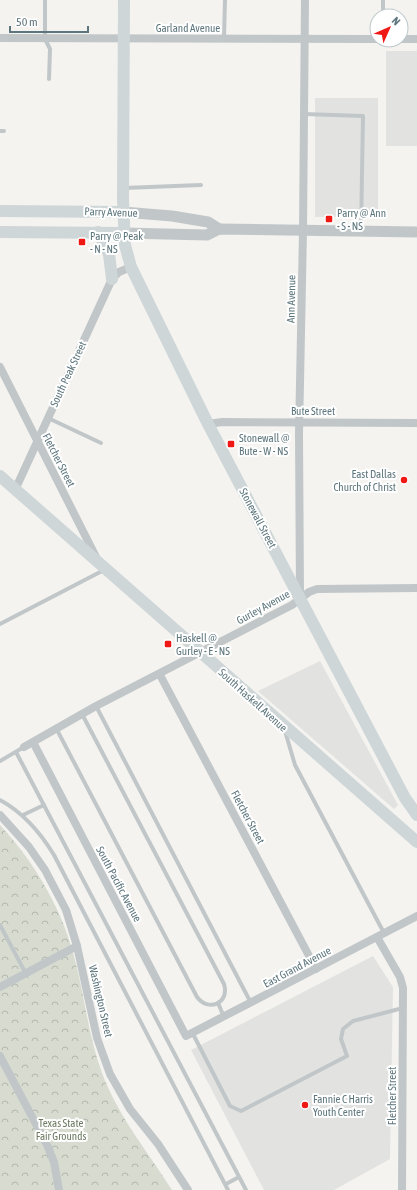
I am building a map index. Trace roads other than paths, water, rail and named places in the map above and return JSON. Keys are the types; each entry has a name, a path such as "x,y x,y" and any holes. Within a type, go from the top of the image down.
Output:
{"main road":[{"path":"123,212 124,0"},
{"name":"Parry Avenue","path":"0,211 123,212"},
{"name":"Stonewall Street","path":"123,212 125,245 131,267 208,424 405,798 416,813"},
{"name":"Parry Avenue","path":"0,232 124,233"},
{"path":"98,232 109,254 112,279"},
{"name":"South Haskell Avenue","path":"0,476 284,727 417,842"},
{"path":"397,826 416,813"}],"street":[{"name":"Ann Avenue","path":"300,599 300,422 305,0"},
{"name":"Garland Avenue","path":"0,38 369,39"},
{"name":"Parry Avenue","path":"123,212 172,216 208,222 219,229"},
{"name":"Parry Avenue","path":"124,233 207,235 219,229 417,232"},
{"path":"112,279 119,272 131,267"},
{"name":"South Peak Street","path":"15,490 112,279"},
{"name":"Fletcher Street","path":"0,367 102,567"},
{"name":"Bute Street","path":"208,424 222,422 417,422"},
{"name":"Gurley Avenue","path":"24,747 96,706 160,675 317,589 417,588"},
{"name":"Fletcher Street","path":"160,675 316,969"},
{"name":"South Pacific Avenue","path":"33,742 190,1035"},
{"name":"Washington Street","path":"0,815 29,847 45,870 66,910 77,946 102,1057 110,1074 130,1109 158,1144 188,1190"},
{"name":"East Grand Avenue","path":"190,1035 417,916"},
{"name":"Fletcher Street","path":"381,935 400,977 403,988 402,1190"},
{"path":"0,987 77,946"},
{"path":"0,1056 51,1155 58,1177 59,1190"}],"lane":[{"path":"44,0 44,39 50,49 48,79"},
{"path":"224,39 225,0"},
{"path":"304,114 363,116 361,231"},
{"path":"124,188 201,185"},
{"path":"48,418 101,443"},
{"path":"0,624 102,567"},
{"path":"96,706 251,1003"},
{"path":"56,728 197,997 201,1002 208,1005 218,1003 224,998 226,992 224,984 82,714"},
{"path":"284,727 295,765 381,935"},
{"path":"0,761 24,747"},
{"path":"16,752 246,1190"},
{"path":"0,800 23,815 44,838 54,855 228,1190"},
{"path":"23,815 44,805"},
{"path":"0,925 26,974"},
{"path":"218,1003 224,1017"},
{"path":"190,1035 230,1106 241,1111 347,1056 341,1039 343,1029 352,1021 403,1008"},
{"path":"226,1184 239,1177"}],"place":[{"name":"Parry @ Ann - S - NS","path":"329,219"},
{"name":"Parry @ Peak - N - NS","path":"82,242"},
{"name":"Stonewall @ Bute - W - NS","path":"231,444"},
{"name":"East Dallas Church of Christ","path":"404,480"},
{"name":"Haskell @ Gurley - E - NS","path":"168,644"},
{"name":"Fannie C Harris Youth Center","path":"305,1105"}],"park label":[{"name":"Texas State Fair Grounds","path":"61,1129"}]}
